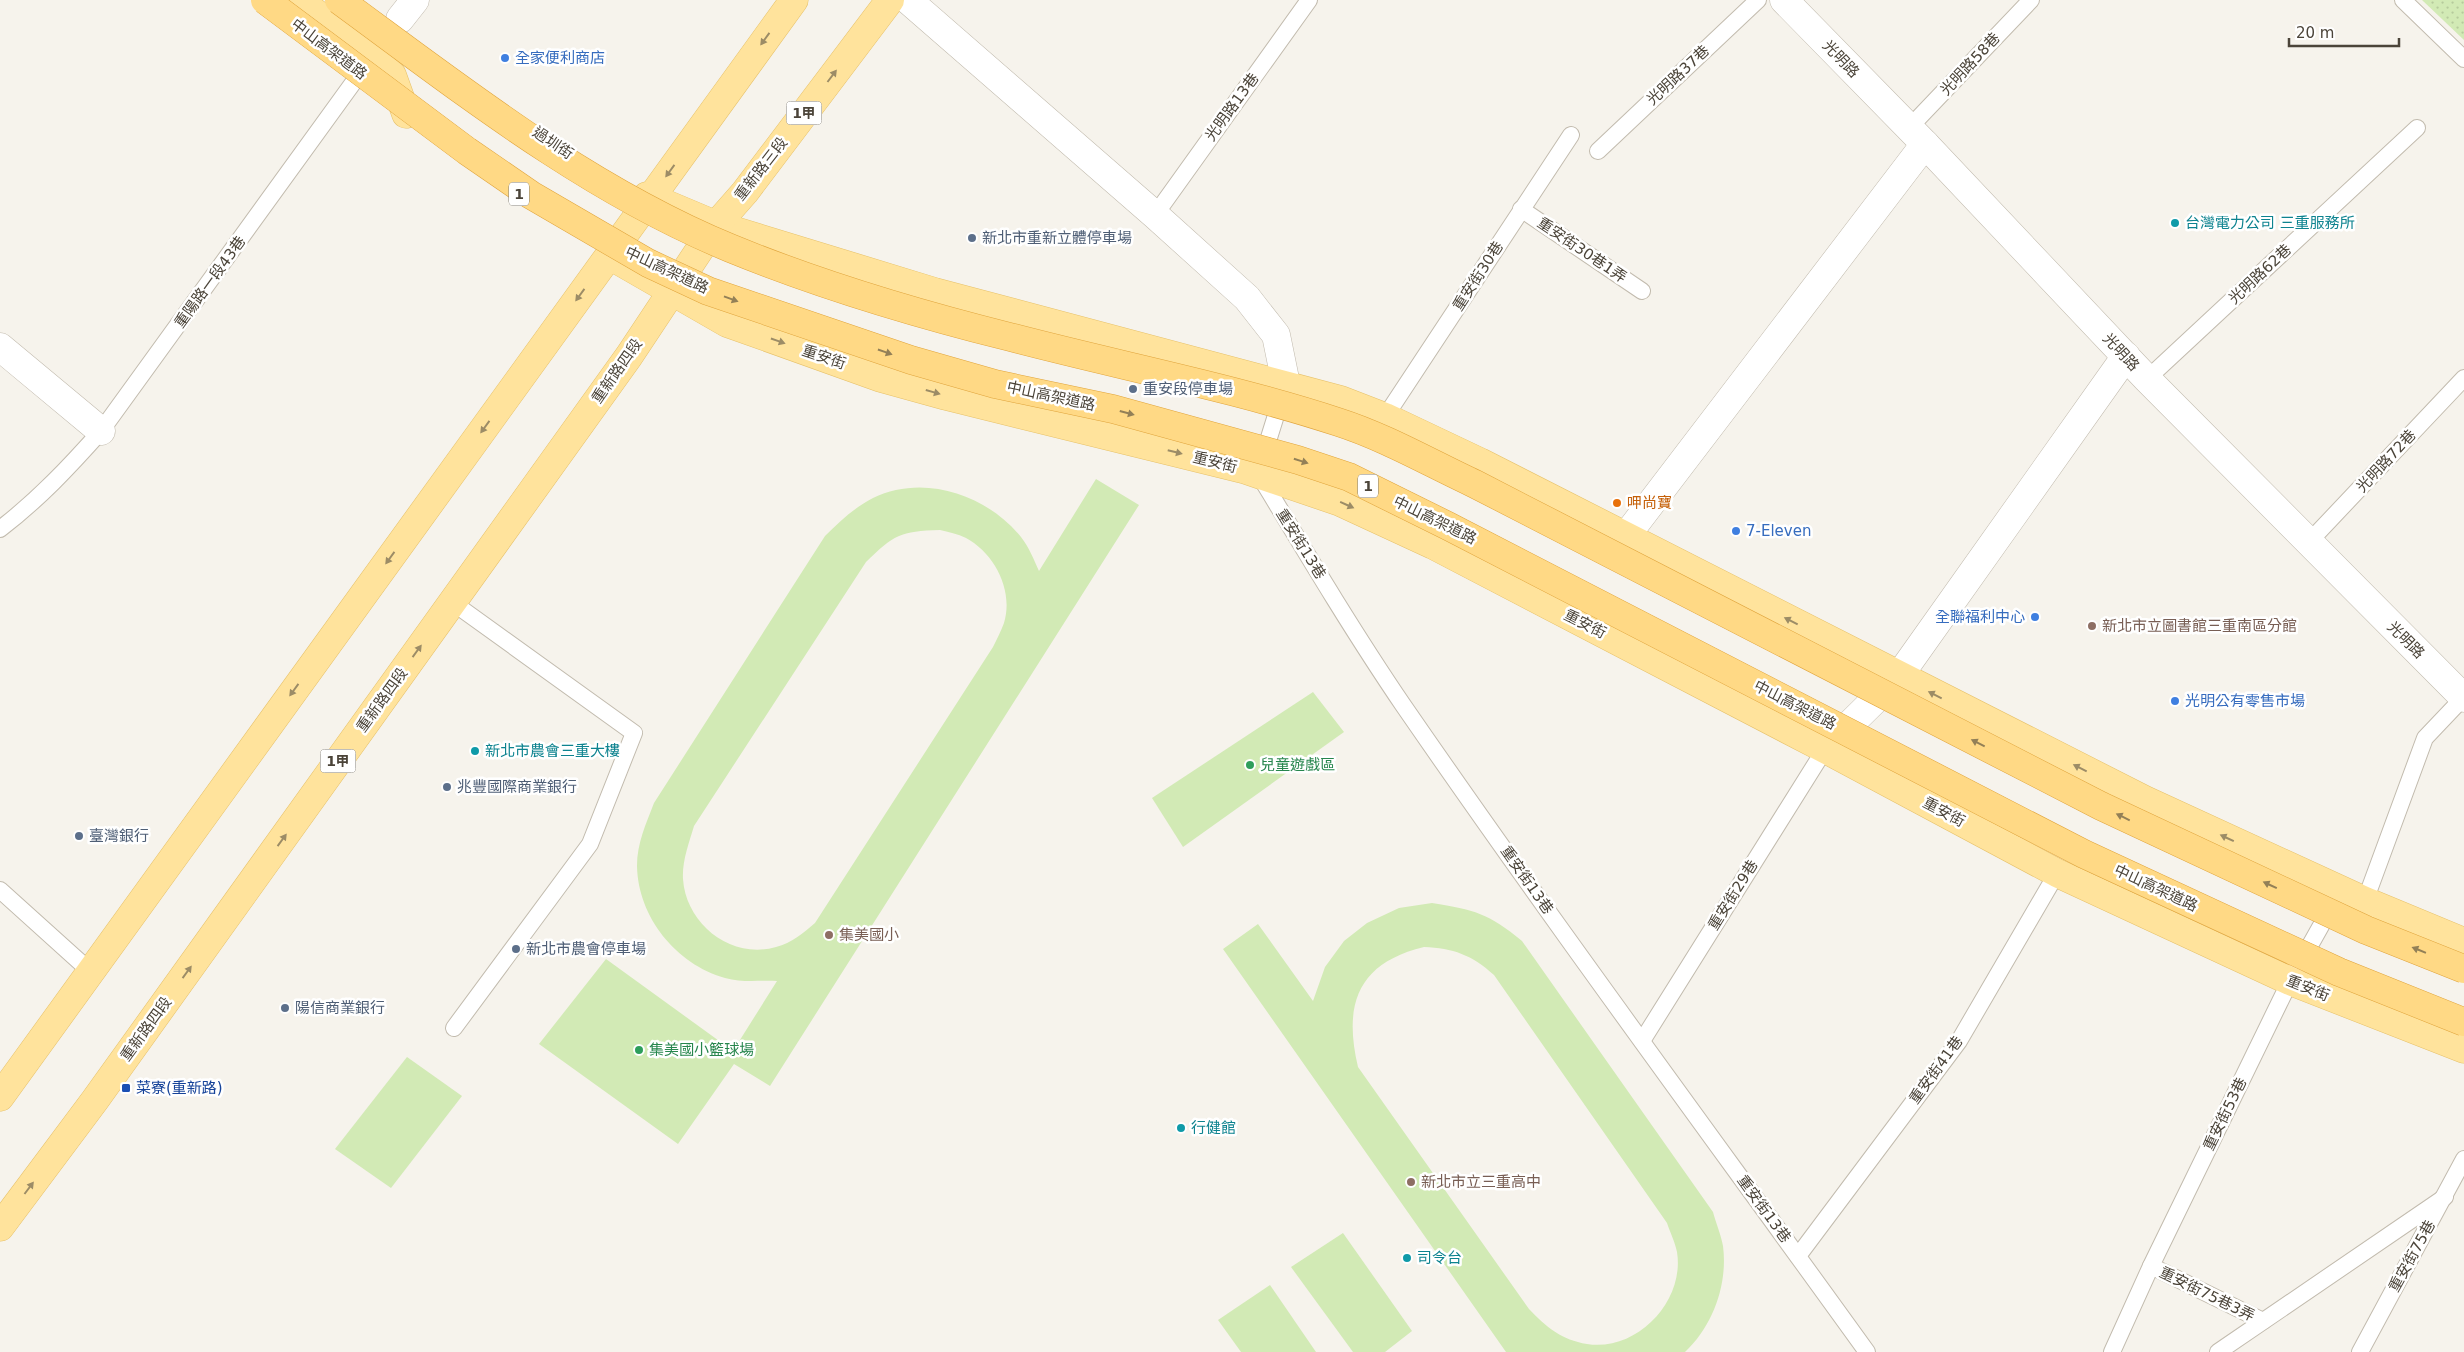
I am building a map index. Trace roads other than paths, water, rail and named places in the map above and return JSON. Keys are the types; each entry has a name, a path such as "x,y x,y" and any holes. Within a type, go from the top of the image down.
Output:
{"highway":[{"name":"中山高架道路","path":"265,0 467,151 539,200 648,263 708,290 911,360 995,384 1113,409 1272,452 1349,477 1448,526 2084,854 2339,972 2464,1022"},
{"path":"339,0 567,162 622,196 679,226 798,273 924,313 1010,337 1228,390 1341,423 1372,435 1475,484 2101,806 2366,930 2464,968"}],"main road":[{"name":"1","path":"298,0 372,56 392,75 408,117 609,255 671,292"},
{"path":"0,1097 794,0"},
{"name":"重新路三段","path":"671,292 716,226 745,192 890,0"},
{"name":"過圳街","path":"392,75 446,71 603,177 716,226"},
{"path":"716,226 1047,323 1286,384 1341,400 1385,417 1626,536 2145,800 2365,901 2464,942"},
{"name":"重安街","path":"671,292 727,323 881,378 946,396 1258,473 1340,502 1433,545 1825,749 2057,873 2290,981 2464,1050"},
{"name":"重新路四段","path":"0,1227 95,1100 629,356 671,292"}],"street":[{"path":"908,0 1155,215 1247,298 1276,335 1286,384"},
{"name":"光明路","path":"1784,0 1917,136 2147,379 2308,543 2464,697"},
{"path":"1626,536 1917,136"},
{"path":"0,347 101,431"},
{"path":"1825,749 1898,676 2126,356"}],"lane":[{"name":"光明路13巷","path":"1155,215 1309,0"},
{"name":"光明路37巷","path":"1598,151 1758,0"},
{"name":"光明路58巷","path":"1917,136 2031,0"},
{"path":"2403,0 2464,59"},
{"name":"重陽路一段43巷","path":"0,529 22,512 69,467 101,431 407,10"},
{"name":"光明路62巷","path":"2147,379 2418,128"},
{"name":"重安街30巷","path":"1385,417 1521,209 1572,135"},
{"name":"重安街30巷1弄","path":"1521,209 1642,291"},
{"name":"光明路72巷","path":"2308,543 2464,378"},
{"path":"1258,473 1286,384"},
{"name":"重安街13巷","path":"1258,473 1355,632 1403,705 1642,1041 1867,1352"},
{"path":"452,602 634,733 590,844 454,1028"},
{"path":"2365,901 2425,738 2464,697"},
{"name":"重安街29巷","path":"1642,1041 1825,749"},
{"name":"重安街41巷","path":"1798,1256 1958,1042 2057,873"},
{"path":"0,890 91,972"},
{"name":"重安街53巷","path":"2112,1352 2151,1266 2290,981 2327,915 2365,901"},
{"name":"重安街75巷","path":"2360,1352 2464,1160"},
{"path":"2218,1352 2445,1197"},
{"name":"重安街75巷3弄","path":"2151,1266 2263,1321"}],"place":[{"name":"全家便利商店","path":"505,58"},
{"name":"台灣電力公司 三重服務所","path":"2175,223"},
{"name":"新北市重新立體停車場","path":"972,238"},
{"name":"重安段停車場","path":"1133,389"},
{"name":"呷尚寶","path":"1617,503"},
{"name":"7-Eleven","path":"1736,531"},
{"name":"全聯福利中心","path":"2035,617"},
{"name":"新北市立圖書館三重南區分館","path":"2092,626"},
{"name":"光明公有零售市場","path":"2175,701"},
{"name":"新北市農會三重大樓","path":"475,751"},
{"name":"兒童遊戲區","path":"1250,765"},
{"name":"兆豐國際商業銀行","path":"447,787"},
{"name":"臺灣銀行","path":"79,836"},
{"name":"集美國小","path":"829,935"},
{"name":"新北市農會停車場","path":"516,949"},
{"name":"陽信商業銀行","path":"285,1008"},
{"name":"集美國小籃球場","path":"639,1050"},
{"name":"菜寮(重新路)","path":"126,1088"},
{"name":"行健館","path":"1181,1128"},
{"name":"新北市立三重高中","path":"1411,1182"},
{"name":"司令台","path":"1407,1258"}]}
